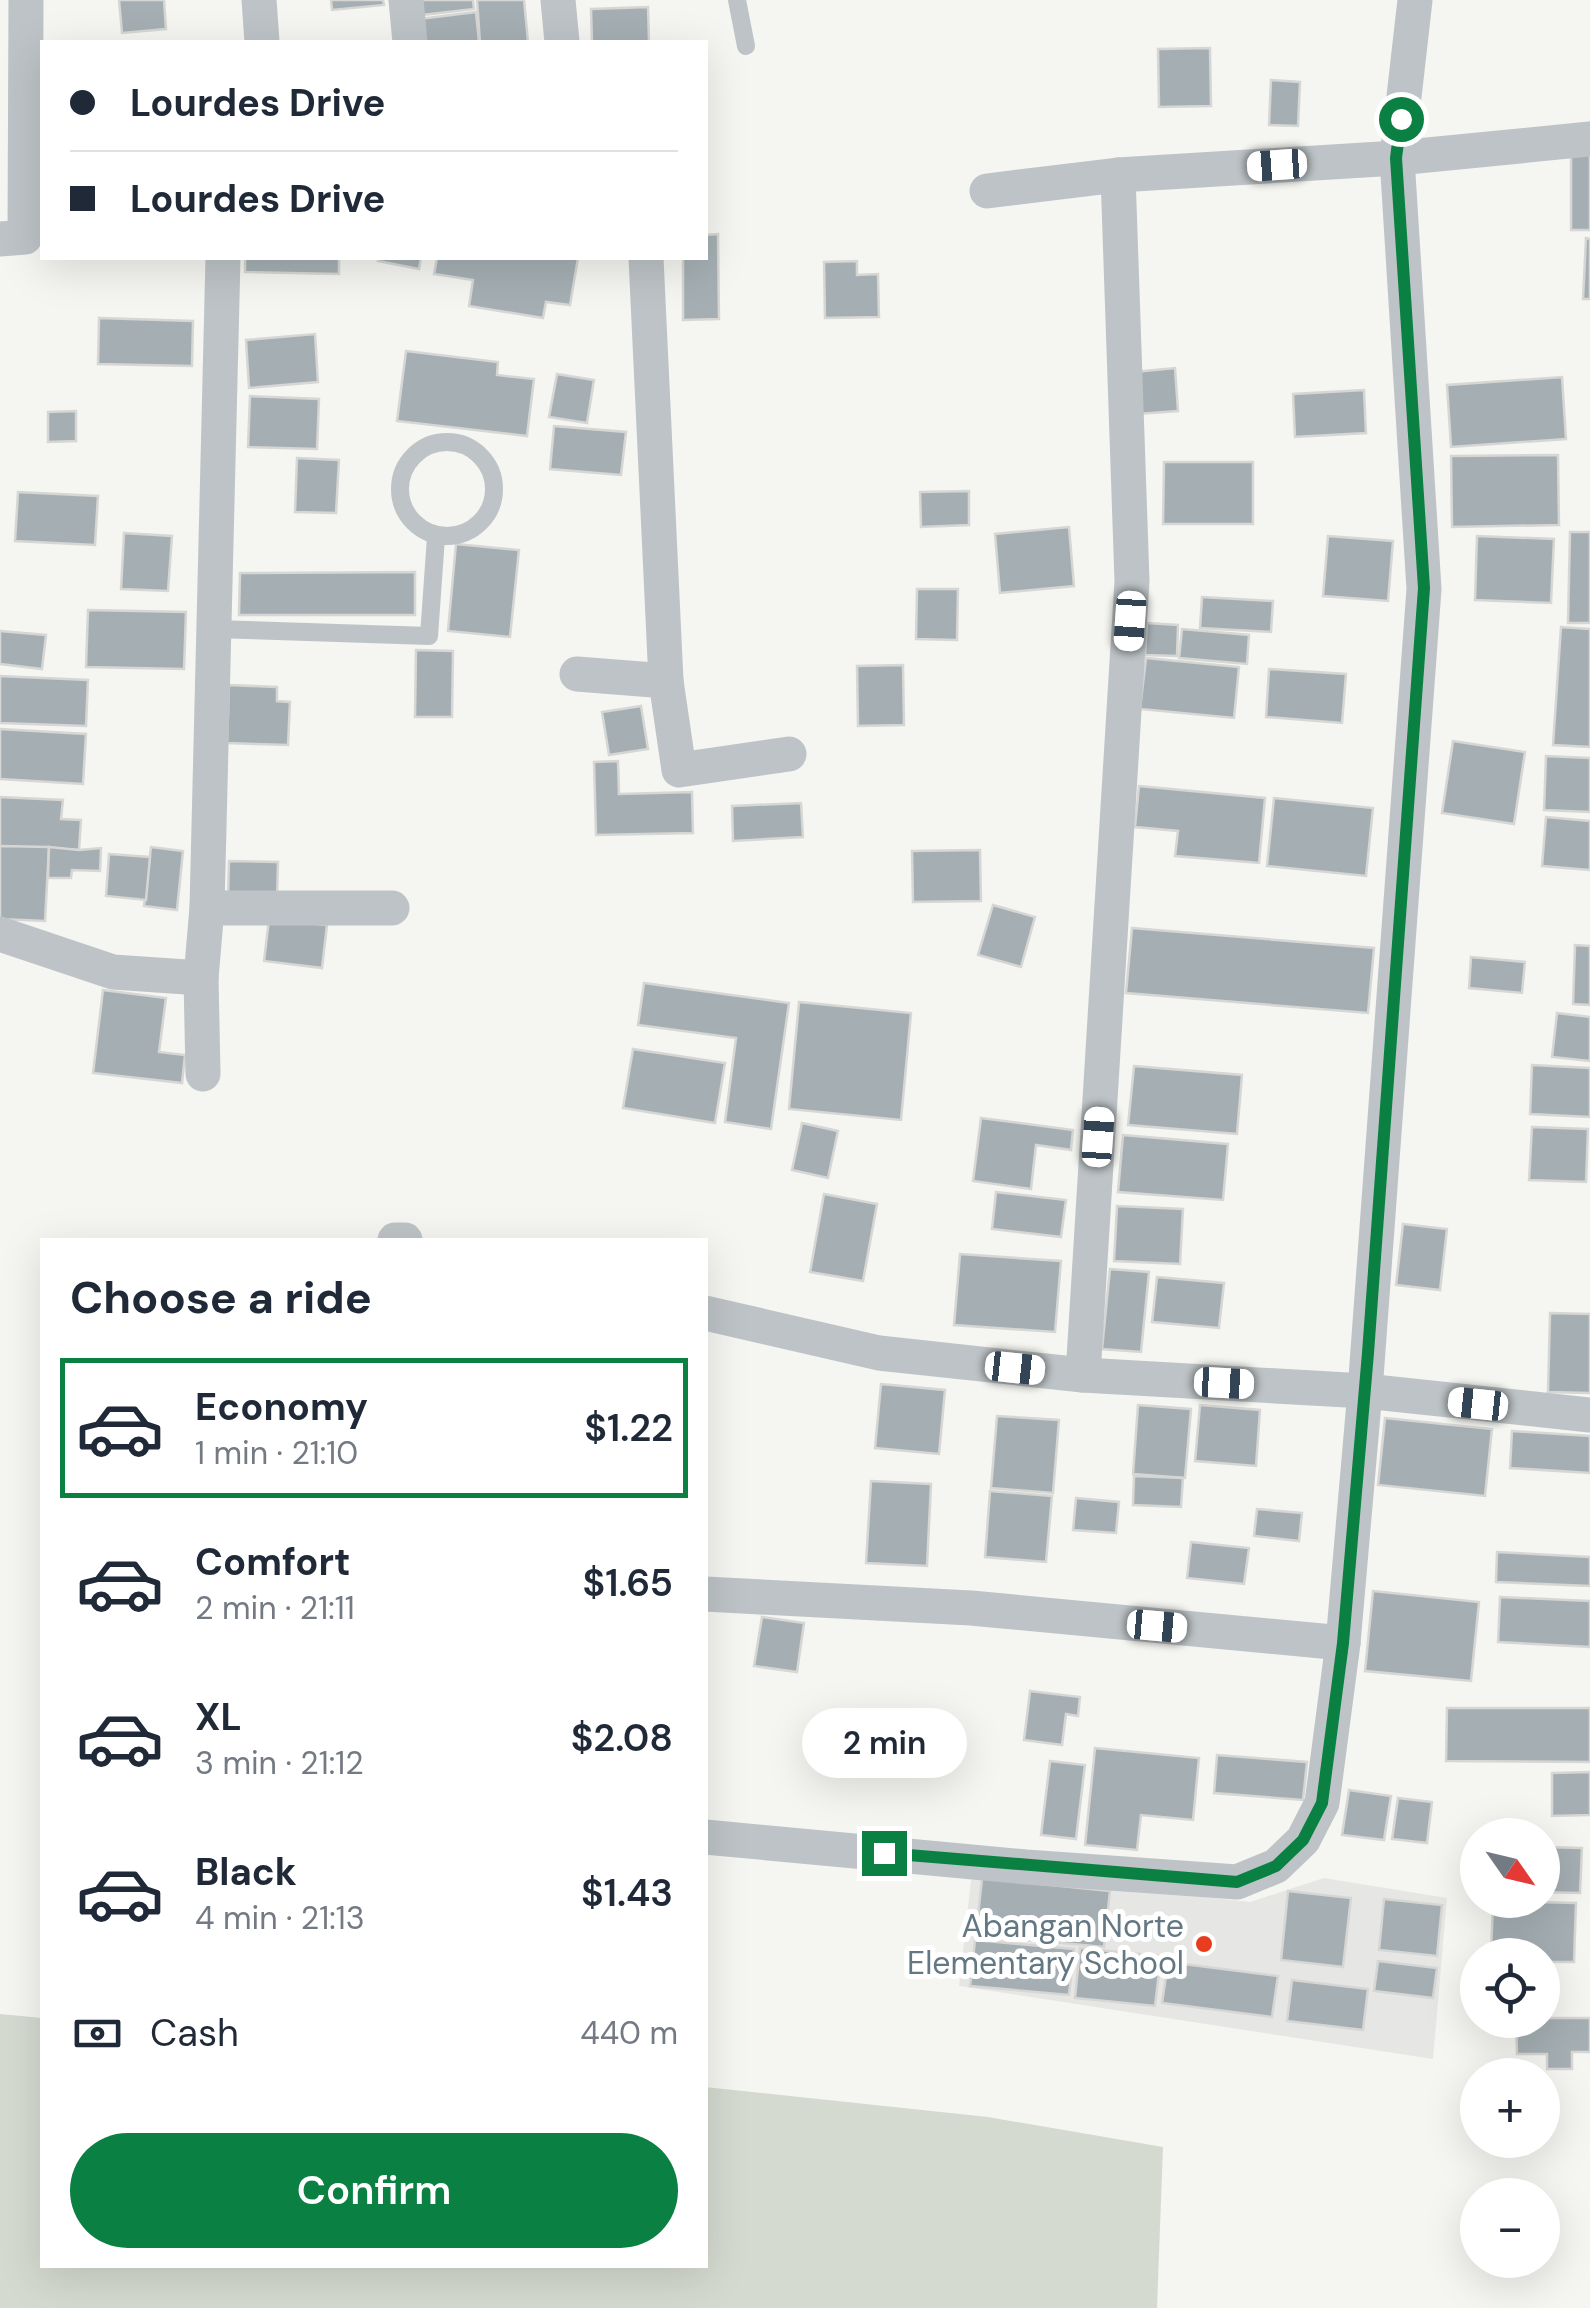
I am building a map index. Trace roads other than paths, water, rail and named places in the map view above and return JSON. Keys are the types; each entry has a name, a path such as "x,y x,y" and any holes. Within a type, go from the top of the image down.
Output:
{"street":[{"path":"23,238 26,0"},
{"path":"259,0 262,40"},
{"path":"406,0 410,40"},
{"path":"558,0 562,40"},
{"path":"708,1836 1237,1882 1276,1866 1303,1840 1322,1803 1343,1643 1365,1391 1424,588 1396,158 1416,0"},
{"path":"987,190 1118,175 1396,158 1590,139"},
{"path":"1082,1375 1132,581 1118,175"},
{"path":"202,1074 201,978 207,908 223,260"},
{"path":"646,260 666,682 679,770 789,754"},
{"path":"578,674 666,682"},
{"path":"207,908 392,908"},
{"path":"0,934 113,972 201,978"},
{"path":"708,1314 879,1353 1082,1375 1365,1391 1590,1416"},
{"path":"708,1594 971,1608 1343,1643"}],"lane":[{"path":"738,0 746,46"},
{"path":"440,440 473,446 494,473 492,507 470,532 436,537 408,519 398,487 410,456 440,440"},
{"path":"214,628 429,636 436,537"}],"place":[{"name":"Abangan Norte Elementary School","path":"1204,1944"}]}
